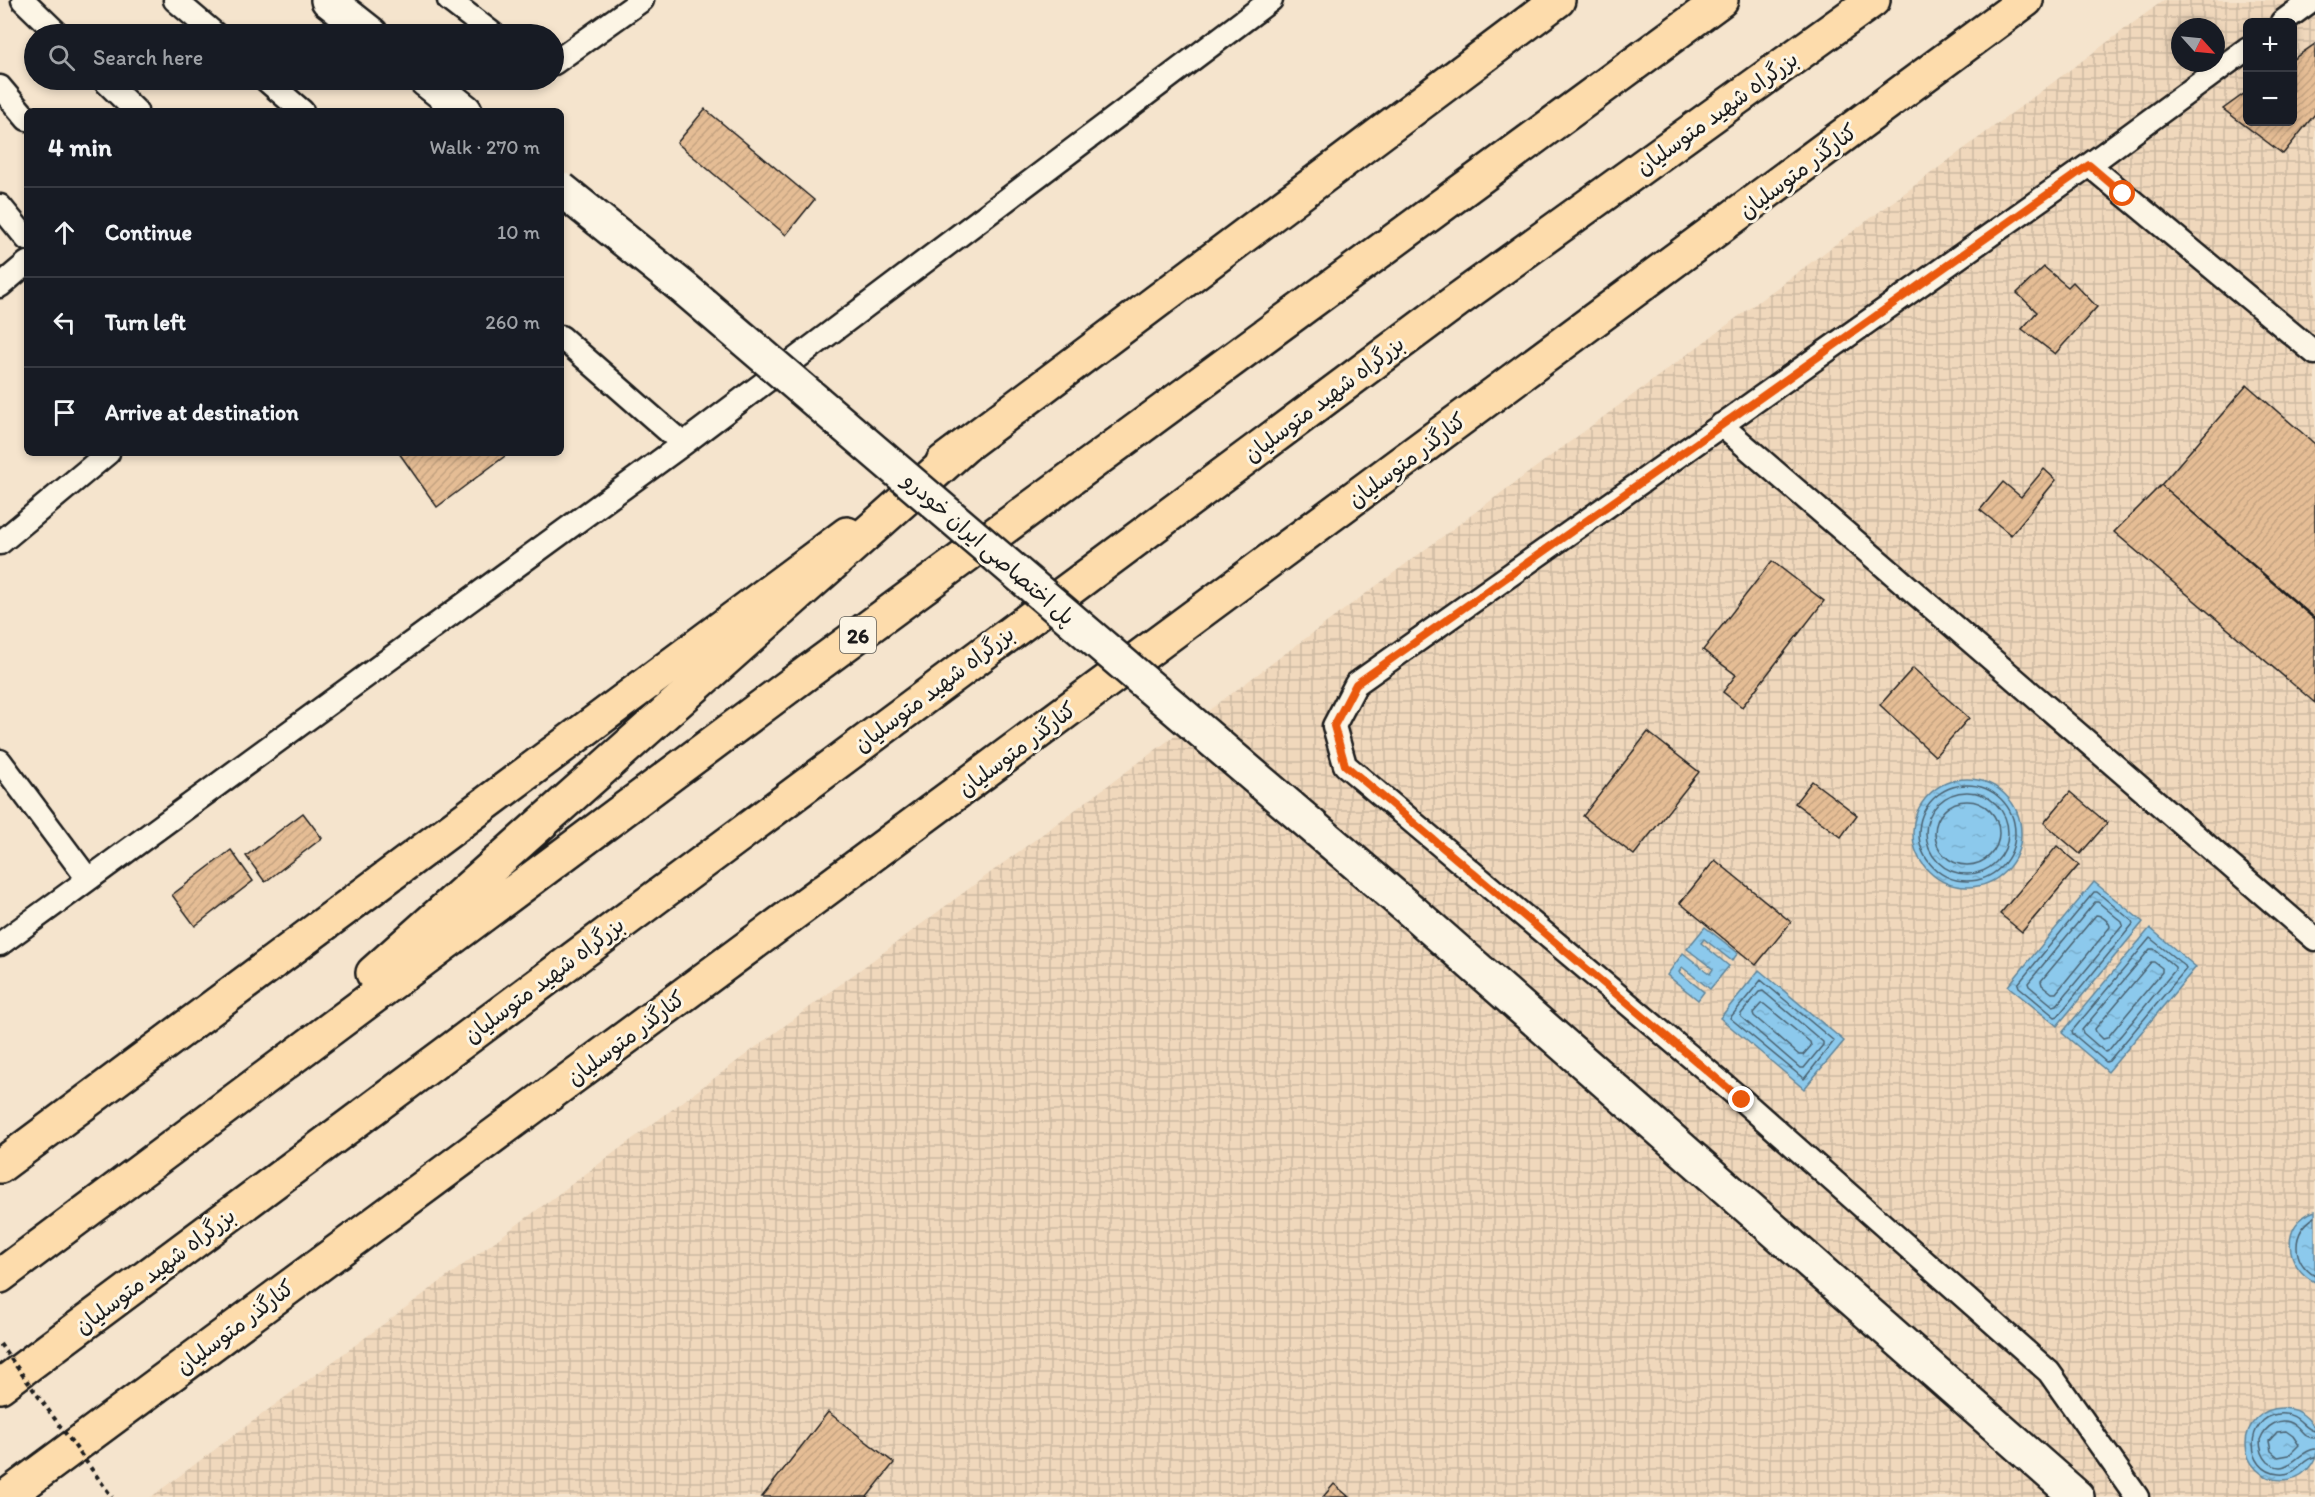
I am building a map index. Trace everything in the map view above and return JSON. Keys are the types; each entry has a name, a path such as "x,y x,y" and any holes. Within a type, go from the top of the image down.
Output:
{"main road":[{"path":"0,1166 1558,0"},
{"name":"26","path":"0,1276 808,672 1721,0"},
{"name":"بزرگراه شهید متوسلیان","path":"0,1386 1459,299 1873,0"},
{"name":"کنارگذر متوسلیان","path":"6,1497 2026,0"},
{"path":"206,1122 966,445"}],"street":[{"path":"328,0 358,24"},
{"path":"439,90 461,108"},
{"name":"پل اختصاصی ایران خودرو","path":"564,191 685,289 1414,913 2077,1497"}],"lane":[{"path":"23,0 48,24"},
{"path":"175,0 203,24"},
{"path":"449,0 480,24"},
{"path":"564,56 642,0"},
{"path":"0,944 683,444 1270,0"},
{"path":"2287,18 2312,0"},
{"path":"2137,1497 2049,1372 1742,1100 1345,765 1334,726 1356,684 2089,165 2243,51"},
{"path":"0,87 24,116"},
{"path":"114,90 133,108"},
{"path":"278,90 299,108"},
{"path":"2089,165 2315,353"},
{"path":"0,206 24,235"},
{"path":"0,286 24,266"},
{"path":"564,340 683,444"},
{"path":"1721,425 2315,939"},
{"path":"0,543 104,456"},
{"path":"0,761 88,879"}],"path":[{"path":"0,1344 112,1497"}],"shaded area":[{"path":"2164,0 2315,0 2315,1497 151,1497"}],"water":[{"path":"1967,779 1988,783 2005,795 2017,812 2021,833 2017,854 2005,871 1988,883 1967,887 1946,883 1929,871 1917,854 1913,833 1917,812 1929,795 1946,783"},
{"path":"2094,882 2143,922 2057,1026 2008,986"},
{"path":"1705,927 1738,953 1732,961 1704,939 1701,943 1729,966 1710,989 1682,967 1679,972 1704,992 1698,1000 1667,975 1683,953 1710,974 1713,969 1687,949"},
{"path":"2150,928 2196,967 2108,1072 2062,1033"},
{"path":"1759,970 1844,1041 1804,1089 1720,1018"},
{"path":"2315,1211 2315,1282 2297,1267 2290,1246 2291,1235 2296,1225 2303,1217"},
{"path":"2282,1408 2296,1411 2312,1424 2315,1430 2315,1458 2302,1474 2296,1477 2282,1480 2268,1477 2252,1464 2249,1458 2246,1444 2249,1430 2262,1414 2268,1411"}],"building":[{"path":"2315,44 2315,114 2283,154 2246,126 2297,126 2297,57"},
{"path":"2243,95 2243,124 2223,109"},
{"path":"705,109 814,200 786,235 677,143"},
{"path":"2044,267 2068,287 2073,282 2097,307 2055,354 2022,329 2037,312 2017,293"},
{"path":"2247,385 2315,444 2315,618 2161,485"},
{"path":"401,456 505,456 437,507"},
{"path":"2044,469 2056,480 2011,535 1980,510 2003,482 2021,497"},
{"path":"2161,485 2315,620 2315,703 2114,532"},
{"path":"1772,561 1824,601 1742,707 1723,692 1736,675 1703,650"},
{"path":"1913,668 1969,718 1935,756 1880,705"},
{"path":"1648,732 1699,772 1634,855 1583,816"},
{"path":"1812,781 1857,815 1841,837 1795,803"},
{"path":"2070,792 2107,823 2080,854 2044,823"},
{"path":"303,813 322,838 265,882 246,856"},
{"path":"2057,846 2079,865 2022,932 2000,914"},
{"path":"231,850 253,881 195,926 172,895"},
{"path":"1715,860 1791,922 1756,965 1680,903"},
{"path":"828,1412 894,1463 867,1497 762,1497"},
{"path":"1334,1484 1349,1497 1323,1497"}],"route":[{"path":"1742,1100 1345,765 1334,726 1356,684 2089,165 2123,194"}]}
